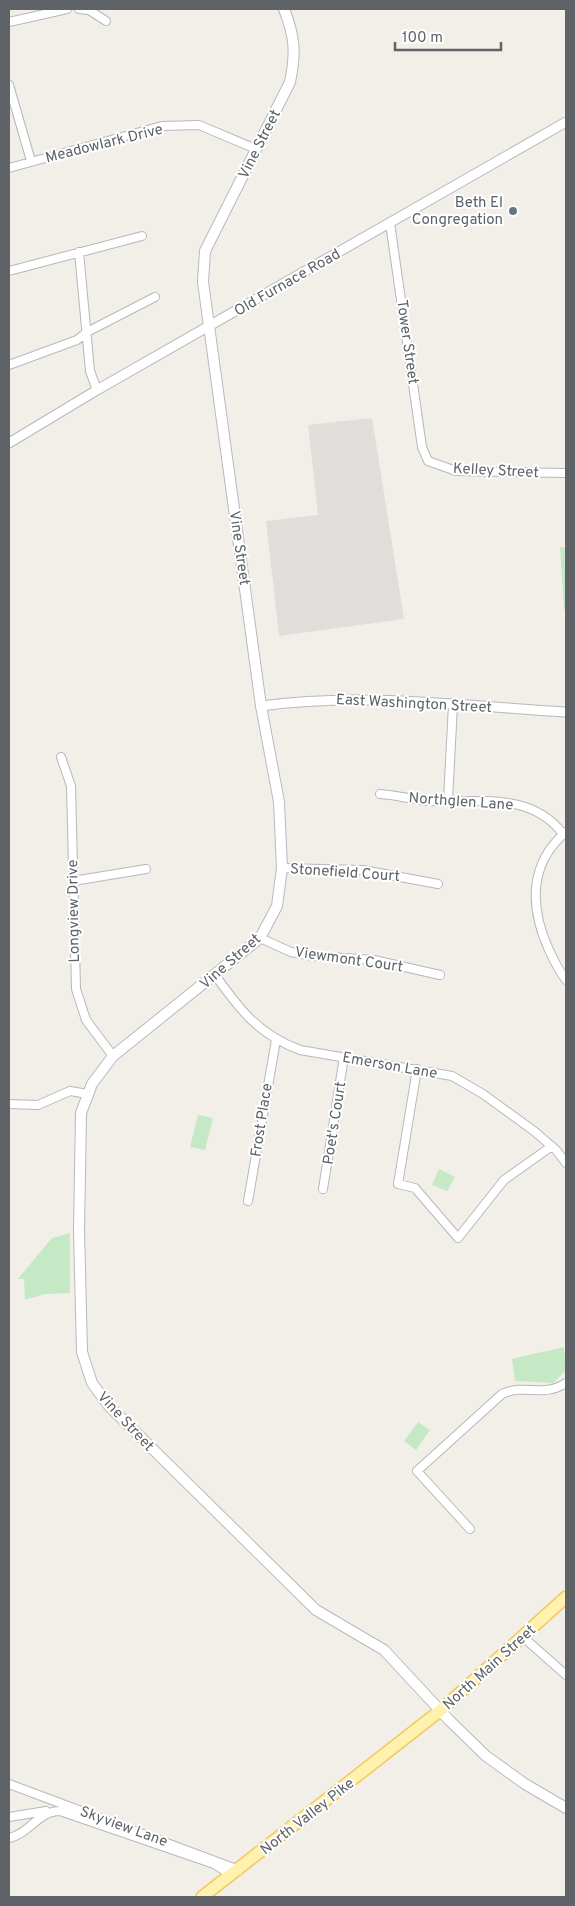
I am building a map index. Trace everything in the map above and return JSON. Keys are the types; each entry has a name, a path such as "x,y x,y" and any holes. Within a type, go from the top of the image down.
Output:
{"main road":[{"name":"Vine Street","path":"284,9 293,30 295,57 290,82 205,251 202,282 261,706 278,802 282,868 277,906 260,938 113,1056 92,1084 81,1114 80,1298 82,1352 92,1384 109,1406 316,1610 384,1650 464,1735 496,1763 525,1784 566,1808"},
{"name":"North Main Street","path":"410,1734 440,1710 566,1597"},
{"name":"North Valley Pike","path":"202,1897 410,1734"}],"street":[{"path":"9,22 67,9"},
{"path":"79,9 89,10 106,22"},
{"path":"9,84 31,161"},
{"name":"Old Furnace Road","path":"9,443 97,390 566,122"},
{"name":"Meadowlark Drive","path":"9,168 162,126 199,125 256,149"},
{"name":"Tower Street","path":"390,223 422,447 428,461"},
{"path":"9,270 142,236"},
{"path":"79,252 90,370 97,390"},
{"path":"9,365 77,340 87,332 155,297"},
{"name":"Kelley Street","path":"428,461 456,471 566,473"},
{"name":"East Washington Street","path":"261,706 341,698 566,712"},
{"path":"448,800 453,705"},
{"name":"Longview Drive","path":"61,757 71,786 74,965 78,997 88,1024 113,1056"},
{"name":"Northglen Lane","path":"380,794 427,801 448,800 516,804 546,818 565,833"},
{"path":"565,833 554,844 543,864 538,879 535,901 542,935 558,969 566,980"},
{"name":"Stonefield Court","path":"282,868 363,870 438,884"},
{"path":"73,881 146,869"},
{"name":"Viewmont Court","path":"260,938 291,952 313,956 374,960 440,975"},
{"name":"Emerson Lane","path":"214,974 253,1024 276,1040 300,1050 452,1076 466,1083 534,1131 552,1146 566,1163"},
{"name":"Frost Place","path":"248,1201 276,1040"},
{"name":"Poet's Court","path":"323,1190 344,1057"},
{"path":"417,1069 398,1184 414,1188 458,1238 504,1180 552,1146"},
{"path":"9,1104 38,1105 70,1091 88,1094"},
{"path":"470,1529 417,1471 502,1394 512,1389 526,1388 548,1391 566,1383"},
{"path":"523,1637 566,1675"},
{"name":"Skyview Lane","path":"9,1784 235,1872"},
{"path":"9,1838 19,1835 40,1817 55,1811"},
{"path":"9,1817 55,1811 70,1813 235,1872"}],"shaded area":[{"path":"372,418 404,619 279,636 266,521 318,515 308,425"}],"green space":[{"path":"560,547 566,548 566,611 564,610"},
{"path":"198,1115 213,1118 205,1150 190,1147"},
{"path":"439,1169 455,1177 447,1191 432,1185"},
{"path":"70,1233 70,1293 45,1294 25,1300 24,1279 18,1279 52,1238"},
{"path":"564,1347 566,1370 553,1383 515,1381 512,1359"},
{"path":"418,1422 430,1430 416,1450 404,1441"}],"place":[{"name":"Beth El Congregation","path":"513,211"}]}
